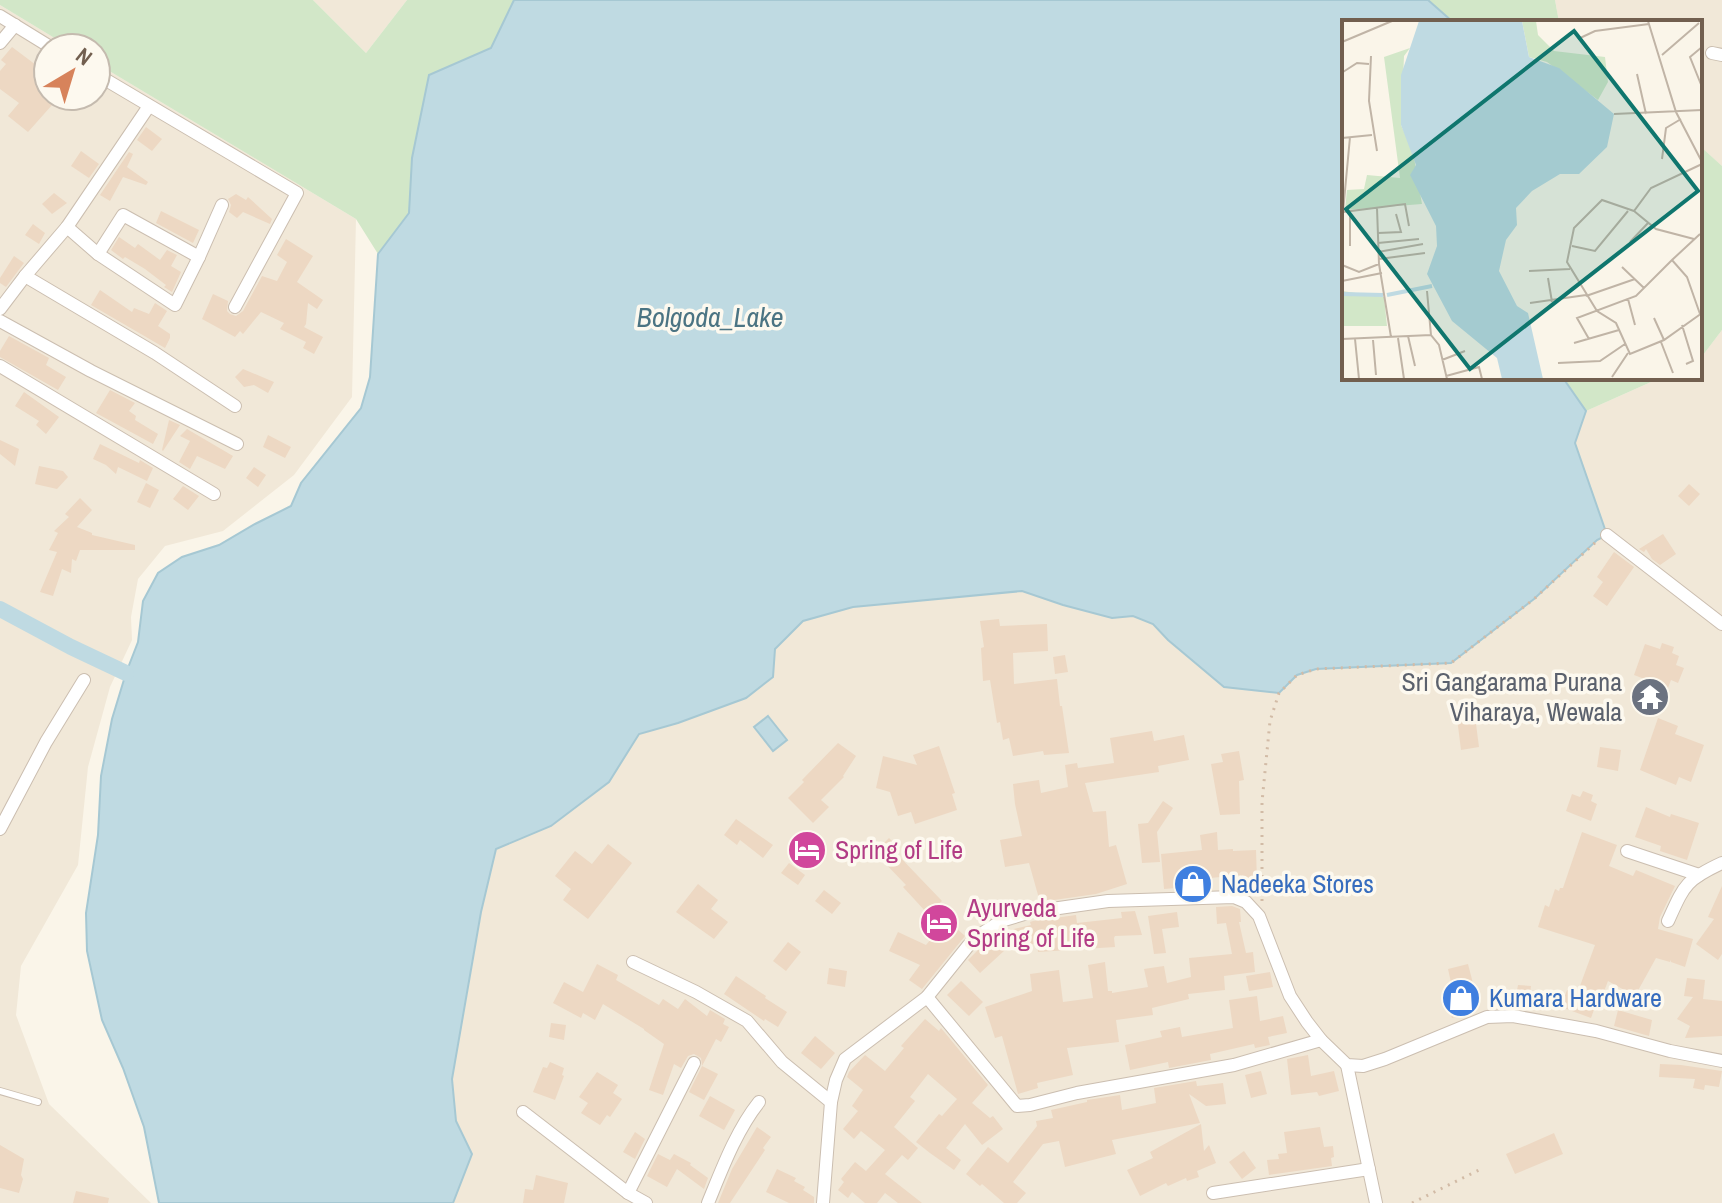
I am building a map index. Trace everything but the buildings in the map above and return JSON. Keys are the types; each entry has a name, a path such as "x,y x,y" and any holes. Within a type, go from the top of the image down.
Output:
{"street":[{"path":"0,16 32,36"},
{"path":"0,43 15,25"},
{"path":"112,84 297,193 235,307"},
{"path":"0,309 67,227 149,106"},
{"path":"67,227 98,254 175,305 222,205"},
{"path":"98,254 123,215 199,257"},
{"path":"25,276 155,353 235,406"},
{"path":"0,321 91,371 237,444"},
{"path":"0,366 214,494"},
{"path":"1607,535 1722,624"},
{"path":"0,829 46,742 84,680"},
{"path":"1627,851 1699,875"},
{"path":"1668,921 1681,891 1689,882 1722,863"},
{"path":"823,1203 831,1102 845,1059 927,997 981,934 1001,921 1031,912 1108,901 1234,897 1246,902 1259,916 1290,996 1321,1040 1347,1065 1376,1203"},
{"path":"633,962 747,1021 782,1062 831,1102"},
{"path":"927,997 1017,1106 1234,1065 1321,1040"},
{"path":"1347,1065 1363,1066 1385,1059 1487,1017 1513,1016 1596,1031 1722,1061"},
{"path":"628,1193 694,1063"},
{"path":"708,1203 732,1147 749,1114 759,1102"},
{"path":"523,1112 628,1193 646,1203"},
{"path":"1213,1193 1369,1169"}],"lane":[{"path":"0,1091 38,1102"}],"path":[{"path":"1259,916 1262,898 1262,802 1270,721 1279,693 1297,675 1316,669 1451,663 1534,599 1597,540 1607,535"},
{"path":"1412,1203 1479,1170"}],"shaded area":[{"path":"313,0 407,0 366,53"},
{"path":"1555,0 1722,0 1722,166 1702,148 1702,20 1559,20"},
{"path":"0,5 45,32 32,32 32,112 112,112 112,73 356,219 352,397 294,475 223,531 165,546 138,579 131,617 132,640 110,687 88,767 78,865 21,966 16,1015 49,1104 151,1203 0,1203"},
{"path":"1722,330 1722,1203 453,1203 472,1154 456,1121 452,1079 481,912 496,849 551,826 609,782 639,734 746,698 773,677 775,649 803,621 853,607 1022,591 1112,618 1133,616 1153,624 1224,687 1316,669 1451,663 1534,599 1597,540 1607,535 1575,443 1586,411 1656,380 1702,380 1702,356"}],"green space":[{"path":"0,0 313,0 366,53 407,0 514,0 491,48 429,75 412,158 409,213 378,254 356,219 112,73 112,32 45,32 0,5"},
{"path":"1428,0 1555,0 1559,20 1451,20"},
{"path":"1702,148 1722,166 1722,330 1702,356"},
{"path":"1564,380 1656,380 1586,411"}],"water":[{"name":"Bolgoda_Lake","path":"514,0 1428,0 1451,20 1342,20 1342,380 1564,380 1586,411 1575,443 1607,535 1597,540 1534,599 1451,663 1316,669 1297,675 1279,693 1224,687 1153,624 1133,616 1112,618 1022,591 853,607 803,621 775,649 773,677 746,698 639,734 609,782 551,826 496,849 481,912 452,1079 456,1121 472,1154 453,1203 159,1203 144,1127 102,1020 87,951 86,913 98,835 101,776 112,719 138,642 143,601 158,573 182,557 219,545 291,506 301,483 361,408 370,377 378,254 409,213 412,158 429,75 491,48"},
{"path":"768,716 787,740 773,751 754,727"}],"waterway":[{"path":"0,609 126,673"}],"place":[{"name":"Sri Gangarama Purana Viharaya, Wewala","path":"1650,697"},
{"name":"Spring of Life","path":"807,850"},
{"name":"Nadeeka Stores","path":"1193,884"},
{"name":"Ayurveda Spring of Life","path":"939,923"},
{"name":"Kumara Hardware","path":"1461,998"}]}
